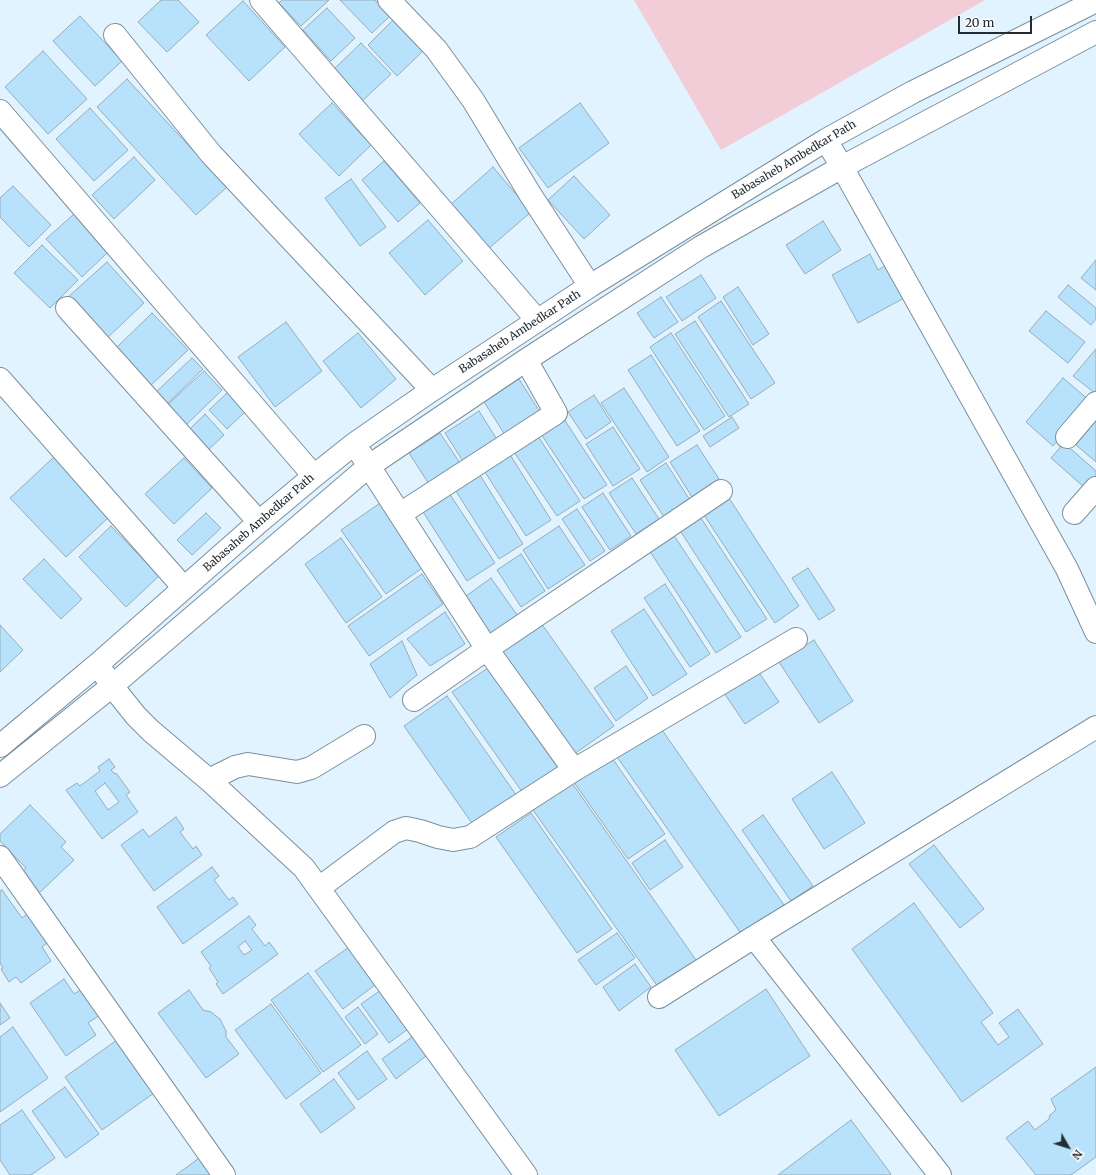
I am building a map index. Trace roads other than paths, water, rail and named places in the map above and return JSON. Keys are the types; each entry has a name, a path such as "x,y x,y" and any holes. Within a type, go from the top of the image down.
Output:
{"street":[{"path":"261,0 537,320"},
{"path":"388,0 436,49 473,100 530,194 590,286"},
{"name":"Babasaheb Ambedkar Path","path":"0,746 98,664 259,522 314,476 354,444 432,390 590,286 826,140 913,92 1096,1"},
{"path":"0,776 112,686 369,466 526,360 701,247 842,167 1096,32"},
{"path":"115,35 211,154 432,390"},
{"path":"0,111 314,476"},
{"path":"826,140 1067,569 1096,632"},
{"path":"67,308 259,522"},
{"path":"400,514 556,413 526,360"},
{"path":"0,378 184,588"},
{"path":"1067,437 1096,403"},
{"path":"354,444 487,649 574,770"},
{"path":"1074,513 1096,488"},
{"path":"414,700 721,491"},
{"path":"319,888 394,832 406,828 453,840 470,837 574,770 796,639"},
{"path":"98,664 112,686 136,716 151,731 209,780 304,868 526,1175"},
{"path":"659,997 754,936 1096,727"},
{"path":"209,780 234,767 248,764 297,772 311,768 364,736"},
{"path":"0,857 224,1175"},
{"path":"754,936 940,1175"}]}
